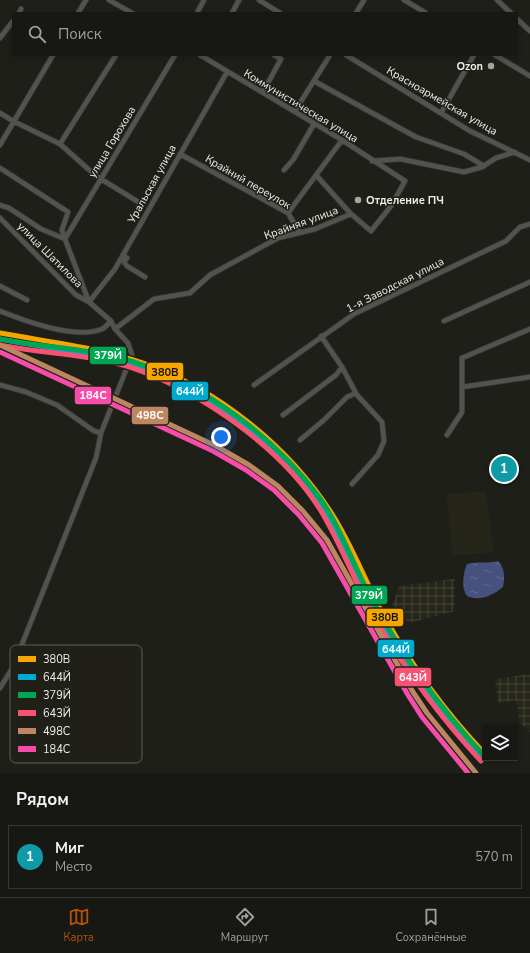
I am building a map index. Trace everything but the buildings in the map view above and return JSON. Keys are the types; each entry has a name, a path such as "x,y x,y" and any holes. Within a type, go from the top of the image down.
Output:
{"street":[{"path":"79,12 86,0"},
{"path":"109,0 130,12"},
{"path":"198,12 204,0"},
{"path":"233,12 239,0"},
{"path":"259,0 278,12"},
{"path":"357,12 364,0"},
{"path":"404,0 424,12"},
{"path":"497,0 510,12"},
{"path":"518,20 530,31"},
{"path":"0,38 12,22"},
{"path":"0,145 52,56"},
{"path":"60,144 115,56"},
{"name":"улица Горохова","path":"65,239 174,56"},
{"name":"Коммунистическая улица","path":"202,56 342,140 372,161 405,181 391,206 371,231 351,214"},
{"path":"263,92 281,59 276,56"},
{"path":"294,112 329,56"},
{"name":"Красноармейская улица","path":"348,56 470,131 530,160"},
{"path":"441,113 473,56"},
{"path":"497,56 530,76"},
{"name":"Уральская улица","path":"89,302 115,269 227,72"},
{"path":"314,81 410,134 464,154 484,166"},
{"path":"0,113 60,144 101,179 140,203"},
{"path":"284,170 293,160 314,124"},
{"path":"288,213 342,140"},
{"path":"372,161 400,159 464,172 484,166 496,158 515,152"},
{"name":"Крайний переулок","path":"180,154 288,213 300,233"},
{"path":"0,168 68,212 62,230 65,239"},
{"path":"316,174 351,214"},
{"name":"улица Шатилова","path":"0,205 9,208 41,229 65,239 89,302"},
{"name":"Крайняя улица","path":"115,329 154,299 190,293 210,274 278,238 315,229 351,214"},
{"name":"улица Шатилова","path":"0,218 76,295 89,302 111,321"},
{"name":"1-я Заводская улица","path":"254,385 354,314 506,241 520,227 530,224"},
{"path":"123,255 127,258 124,262 126,266 145,277"},
{"path":"444,321 530,282"},
{"path":"0,286 27,300"},
{"path":"0,311 22,319 74,332 102,329 111,321 115,329 128,343 132,355 101,433 96,458 22,645"},
{"path":"447,435 462,412 462,358 530,329"},
{"path":"321,336 342,367 356,393 382,422 384,441 378,455 352,484"},
{"path":"283,415 336,375 342,367"},
{"path":"462,387 530,377"},
{"path":"0,385 26,392 57,405 94,431 101,433"},
{"path":"300,440 324,420 347,397 356,393"},
{"path":"0,688 10,672"}],"shaded area":[{"path":"486,491 494,552 453,556 446,494"},
{"path":"455,579 455,611 409,623 392,606 399,586"},
{"path":"530,674 530,732 520,723 516,700 498,703 495,679"}],"water":[{"path":"498,561 504,573 503,587 486,597 472,598 467,596 464,589 463,580 467,564"}],"railway":[{"path":"0,352 73,385"}],"transit line":[{"name":"380В","path":"0,333 72,345 126,357 143,363 171,374 198,388 250,423 295,466 315,489 339,526 383,614 417,670 456,722 482,751"},
{"name":"644Й","path":"0,339 85,354 127,364 147,371 190,391 235,420 256,437 276,455 312,495 336,531 373,607 389,637 409,669 456,730 481,758"},
{"name":"379Й","path":"0,339 84,351 117,357 134,362 161,372 212,399 260,434 282,454 319,497 340,532 363,582 381,616 407,658 436,699 482,754"},
{"name":"643Й","path":"0,345 84,357 117,363 133,368 159,378 213,407 239,425 263,445 305,488 321,511 336,538 369,607 399,658 438,711 481,761"},
{"name":"498С","path":"0,345 216,446 249,465 278,486 303,511 327,540 413,692 427,713 476,773"},
{"name":"184С","path":"0,352 213,451 246,470 274,490 299,515 322,543 408,695 422,717 468,773"}],"place":[{"name":"Ozon","path":"491,66"},
{"name":"Отделение ПЧ","path":"358,200"},
{"name":"Миг","path":"504,469"}]}
